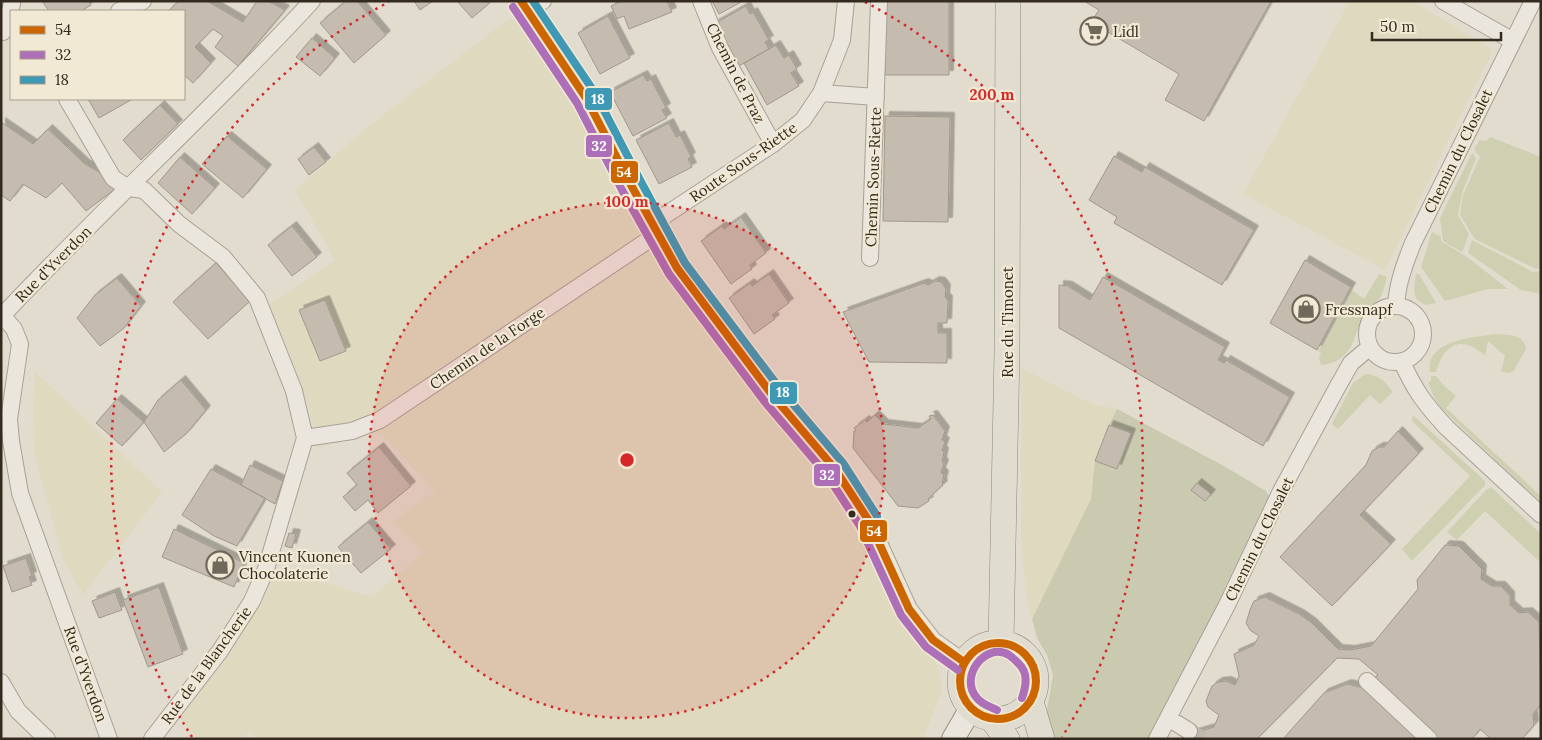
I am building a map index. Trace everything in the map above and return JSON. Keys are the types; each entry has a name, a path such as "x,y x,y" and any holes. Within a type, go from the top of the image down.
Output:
{"main road":[{"name":"Rue du Timonet","path":"1001,642 1007,352 1008,1"},
{"path":"981,714 1003,719 1014,716 1031,702 1036,690 1037,677 1033,664 1025,653 1014,646 1001,642 990,643 980,647 964,662 960,674 960,686 964,698 981,714 1008,739"},
{"path":"1031,702 1042,739"},
{"path":"954,739 981,714"}],"street":[{"path":"121,10 143,1"},
{"name":"Rue d'Yverdon","path":"109,739 20,492 8,419 20,344 14,329 2,316 260,58 312,1"},
{"path":"543,1 523,5 586,98 677,268 773,396 835,469 864,514 910,609 933,640 964,662"},
{"name":"Chemin de Praz","path":"700,1 720,48 773,144"},
{"name":"Route Sous-Riette","path":"657,230 664,216 773,144 802,120 821,93 842,40 846,1"},
{"name":"Chemin Sous-Riette","path":"870,258 879,1"},
{"path":"1443,1 1513,41"},
{"name":"Chemin du Closalet","path":"1396,306 1396,297 1403,270 1413,243 1534,1"},
{"path":"5,32 10,15"},
{"name":"Chemin Sous-Riette","path":"821,93 876,97"},
{"name":"Rue de la Blancherie","path":"68,100 113,178 128,188 144,190 180,224 223,257 257,298 294,391 305,438 266,569 252,601 220,651 152,739"},
{"name":"Chemin de la Forge","path":"305,438 352,432 380,420 647,241 657,230"},
{"path":"1396,306 1410,310 1416,315 1421,322 1423,330 1421,346 1417,353 1402,362 1380,358 1370,347 1367,338 1371,319 1378,312 1396,306"},
{"name":"Chemin du Closalet","path":"1157,739 1338,386 1351,363 1370,347"},
{"path":"1402,362 1420,398 1446,427 1541,515"},
{"path":"1367,681 1429,739"},
{"path":"1,682 18,711 47,739"},
{"path":"1168,718 1189,732"}],"shaded area":[{"path":"1350,1 1412,1 1493,50 1385,270 1243,194"},
{"path":"515,14 578,116 621,193 637,229 653,256 683,299 829,489 938,667 943,689 923,739 257,739 251,732 239,739 198,739 168,706 238,613 261,564 372,597 424,552 393,521 435,491 380,432 316,448 310,411 269,305 335,260 295,190 365,129"},
{"path":"1021,368 1092,404 1117,409 1095,461 1091,499 1032,619 1027,603 1021,539"},
{"path":"35,371 162,492 83,595 63,559 34,454 33,408"}],"green space":[{"path":"1490,137 1541,157 1541,268 1536,269 1475,239 1460,215 1463,195 1480,157 1474,149 1480,140 1486,141"},
{"path":"1472,153 1476,158 1462,193 1458,216 1469,234 1462,252 1443,241 1440,218"},
{"path":"1432,232 1441,237 1441,241 1467,257 1508,289 1488,289 1445,301 1421,267"},
{"path":"1472,240 1533,272 1541,271 1541,294 1521,290 1468,253"},
{"path":"1379,274 1387,277 1382,294 1363,318 1350,349 1332,363 1321,365 1319,357 1321,353 1318,351 1352,290 1364,299"},
{"path":"1416,274 1419,274 1436,303 1425,305 1416,299 1414,289"},
{"path":"1497,334 1515,336 1525,344 1526,349 1513,372 1501,371 1505,356 1488,341 1485,356 1469,345 1455,345 1449,349 1439,362 1436,372 1430,372 1431,361 1435,353 1443,347 1465,339"},
{"path":"1365,374 1381,379 1393,392 1380,404 1370,395 1338,429 1332,424 1353,383"},
{"path":"1431,376 1436,376 1456,396 1446,408 1541,496 1541,503 1442,409 1428,383 1431,381"},
{"path":"1117,409 1222,465 1266,491 1271,501 1148,739 1053,739 1047,721 1047,709 1053,675 1047,655 1037,638 1032,619 1091,499 1095,461"},
{"path":"1413,415 1485,481 1485,485 1412,561 1402,549 1470,476 1412,421"},
{"path":"1492,488 1541,534 1541,563 1485,511 1457,540 1447,532 1487,489"}],"building":[{"path":"42,1 88,1 91,5 83,10 48,10"},
{"path":"179,1 207,1 243,22 257,1 268,1 285,10 238,66 215,47 223,36 213,29 195,47 211,63 193,83 185,76 185,10 169,10"},
{"path":"346,1 357,1 386,35 354,63 320,23"},
{"path":"414,1 433,1 420,10"},
{"path":"457,1 492,1 472,18"},
{"path":"621,1 667,1 672,12 629,29 624,16 617,19 611,6"},
{"path":"712,1 743,1 719,14"},
{"path":"885,1 949,1 949,75 885,75"},
{"path":"1084,1 1271,1 1204,121 1165,100 1179,74 1091,22 1099,10"},
{"path":"746,6 750,14 753,12 769,40 765,42 769,49 737,67 714,24"},
{"path":"608,16 630,58 600,74 578,33"},
{"path":"312,38 335,58 320,76 296,57"},
{"path":"776,45 784,58 789,55 797,69 791,73 799,86 767,105 744,63"},
{"path":"643,75 647,81 651,79 666,108 662,110 667,118 633,136 610,92"},
{"path":"89,100 131,100 99,118"},
{"path":"160,105 178,124 141,160 123,140"},
{"path":"885,116 950,117 948,222 883,221"},
{"path":"1,122 33,144 48,129 85,164 101,173 115,189 86,211 62,183 46,198 23,184 10,201 1,195"},
{"path":"669,123 676,137 680,135 691,157 688,159 692,167 659,184 636,140"},
{"path":"227,136 267,169 243,198 202,164"},
{"path":"314,147 326,162 309,175 298,159"},
{"path":"1114,156 1142,172 1145,167 1254,230 1222,285 1114,223 1117,217 1089,200"},
{"path":"180,157 215,188 192,214 158,183"},
{"path":"741,217 766,253 750,265 752,269 731,284 701,241 722,226 724,229"},
{"path":"292,226 317,257 292,276 268,245"},
{"path":"1305,260 1351,287 1317,350 1270,323"},
{"path":"216,263 250,301 208,339 173,302"},
{"path":"769,274 789,303 772,315 775,319 754,334 729,298 750,283 752,286"},
{"path":"1103,277 1225,347 1218,360 1224,363 1226,360 1290,397 1263,446 1059,328 1059,285 1068,286 1090,300"},
{"path":"117,278 141,306 123,329 100,346 77,318 95,295"},
{"path":"935,281 941,282 944,286 946,289 945,297 948,300 947,323 938,323 938,333 947,333 947,363 869,362 843,312 924,283 928,285"},
{"path":"325,300 346,351 320,361 299,310"},
{"path":"181,380 206,410 186,434 164,452 144,422 158,400"},
{"path":"117,399 144,422 122,446 96,423"},
{"path":"875,415 884,424 918,428 931,419 929,416 933,415 945,431 942,440 945,442 942,450 944,452 942,461 944,464 941,472 944,475 943,485 928,499 929,501 918,508 898,506 853,448 854,431 856,430 854,428 865,420 867,422"},
{"path":"1109,425 1131,433 1117,469 1095,461"},
{"path":"1398,431 1419,453 1360,515 1391,544 1332,606 1280,557 1366,465 1372,451 1379,447 1384,447"},
{"path":"379,447 411,486 378,513 368,500 355,511 343,497 357,485 347,473"},
{"path":"250,465 283,481 275,504 241,485"},
{"path":"211,469 265,498 237,546 214,536 182,515"},
{"path":"1197,483 1211,494 1205,501 1191,490"},
{"path":"368,522 391,549 361,573 338,547"},
{"path":"174,529 244,563 234,587 162,557"},
{"path":"289,533 296,534 292,548 285,546"},
{"path":"1445,545 1459,546 1482,569 1481,579 1492,586 1501,586 1510,596 1510,605 1519,613 1528,612 1539,622 1541,704 1533,714 1534,725 1522,739 1491,739 1480,729 1472,739 1283,739 1324,693 1347,684 1364,688 1378,675 1359,659 1337,658 1257,739 1195,739 1194,733 1214,727 1219,715 1208,707 1206,701 1212,686 1218,682 1227,681 1235,685 1239,676 1234,654 1254,645 1259,636 1250,630 1246,623 1254,601 1265,597 1299,614 1312,623 1338,649 1350,650 1371,646 1418,589 1417,580"},
{"path":"26,558 32,576 29,577 32,585 12,592 3,566"},
{"path":"159,587 183,654 148,667 123,600"},
{"path":"115,592 122,610 99,618 92,601"}],"tunnel":[{"path":"1189,731 1202,739"}],"transit line":[{"name":"54","path":"521,1 586,98 677,268 773,396 835,469 869,521 909,609 933,640 964,662"},
{"name":"18","path":"533,1 595,93 685,263 781,390 843,463 877,516"},
{"name":"32","path":"513,7 577,103 622,190 669,274 765,402 827,475 860,526 901,615 926,647 958,670"},
{"name":"54","path":"991,643 1005,643 1019,649 1030,660 1036,674 1036,681 1033,696 1025,708 1005,719 991,719 977,713 966,702 960,688 960,674 966,660 977,649 991,643"},
{"name":"32","path":"997,710 979,700 972,690 971,680 977,663 992,653 1000,652 1009,655 1024,671 1026,680 1022,698"}],"place":[{"name":"Lidl","path":"1094,31"},
{"name":"Fressnapf","path":"1306,309"},
{"name":"Vincent Kuonen Chocolaterie","path":"220,565"}]}
